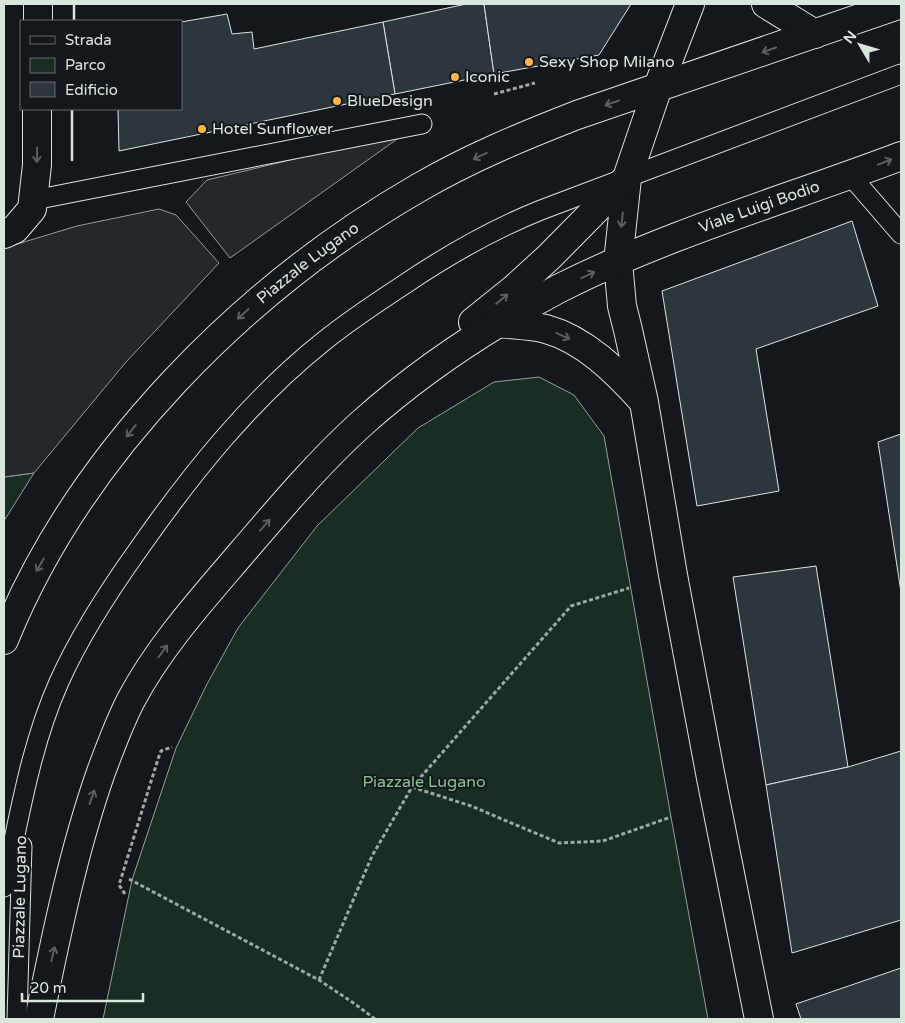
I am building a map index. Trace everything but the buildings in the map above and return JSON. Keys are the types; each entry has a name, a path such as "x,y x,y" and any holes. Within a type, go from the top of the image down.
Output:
{"main road":[{"path":"38,4 38,20"},
{"path":"658,87 690,4"},
{"path":"766,4 815,34"},
{"path":"658,87 901,4"},
{"name":"Piazzale Lugano","path":"658,87 627,178 618,262 622,306 644,402 676,594 710,778 759,1019"},
{"name":"Piazzale Lugano","path":"4,640 17,609 56,536 102,468 170,386 259,300 330,244 371,216 421,186 524,136 658,87"},
{"path":"4,234 15,229 32,209 37,165 37,110"},
{"name":"Viale Luigi Bodio","path":"618,262 691,232 901,156"},
{"name":"Piazzale Lugano","path":"415,380 454,338 514,289 549,257 627,178"},
{"name":"Piazzale Lugano","path":"40,1019 80,835 112,742 131,700 163,650 289,498 361,424 415,380 499,324 561,288 618,262"},
{"path":"499,324 546,329 573,341 618,374 644,402"}],"lane":[{"path":"627,178 901,74"},
{"path":"34,200 422,124"},
{"path":"850,175 901,234"},
{"name":"Piazzale Lugano","path":"4,888 33,755 49,708 69,661 94,616 122,572 166,510 214,449 255,405 324,342 385,297 450,255 518,220 627,178"},
{"name":"Piazzale Lugano","path":"17,1019 23,805"}],"path":[{"path":"494,94 535,83"},
{"path":"319,980 372,856 412,787 571,606 629,588"},
{"path":"125,894 119,885 158,758 161,751 172,747"},
{"path":"412,787 471,806 559,843 603,841 671,817"},
{"path":"128,879 319,980 375,1019"}],"green space":[{"name":"Piazzale Lugano","path":"539,377 574,395 604,436 708,1019 103,1019 132,880 176,748 207,684 238,628 317,526 418,428 494,382"},
{"path":"34,473 4,521 4,477"}],"shaded area":[{"path":"400,137 230,258 186,202 207,180 311,155"},
{"path":"159,209 176,215 219,263 126,362 34,473 4,477 4,248 77,226"}],"wall":[{"path":"74,4 74,20"},
{"path":"72,110 72,160"}],"place":[{"name":"Sexy Shop Milano","path":"529,62"},
{"name":"Iconic","path":"455,77"},
{"name":"BlueDesign","path":"337,101"},
{"name":"Hotel Sunflower","path":"202,129"}]}
